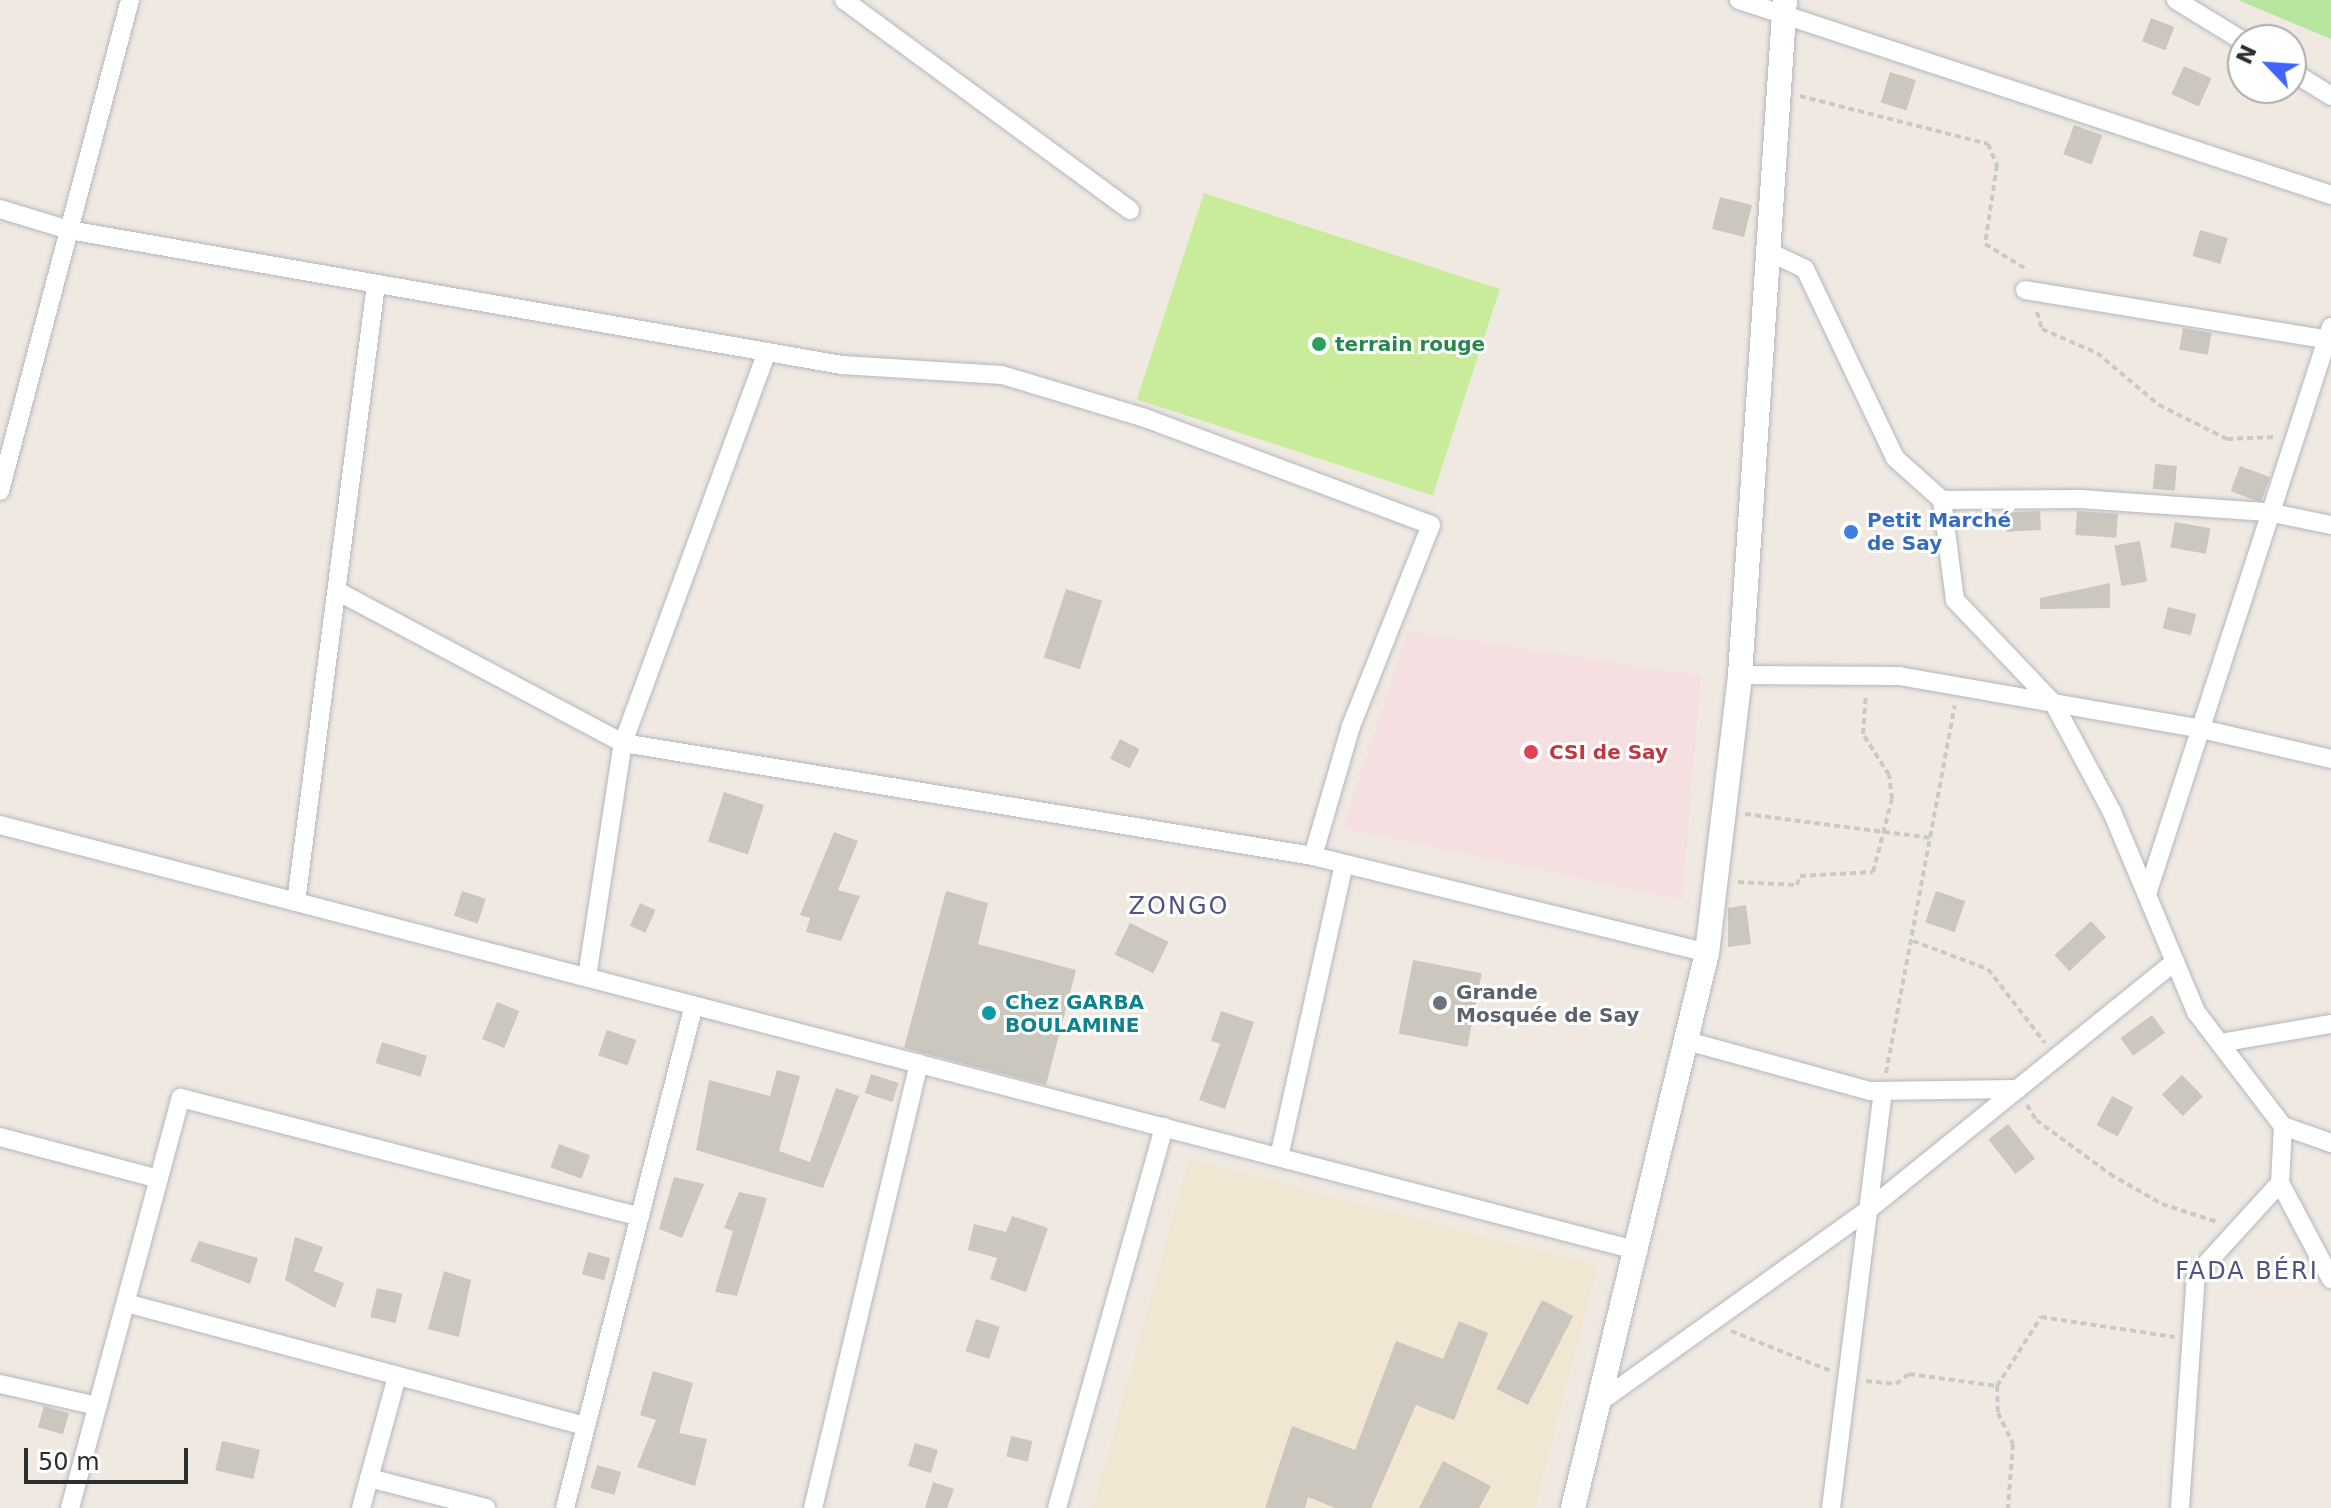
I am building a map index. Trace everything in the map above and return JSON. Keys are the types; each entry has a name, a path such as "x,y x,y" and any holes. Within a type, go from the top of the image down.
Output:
{"street":[{"path":"0,491 130,0"},
{"path":"844,0 1130,210"},
{"path":"1739,0 1785,9 2331,195"},
{"path":"2176,0 2227,31"},
{"path":"1573,1508 1639,1251 1707,953 1740,675 1785,9"},
{"path":"2307,81 2331,96"},
{"path":"0,209 69,230 842,365 1002,375 1145,418 1431,525 1351,726 1313,856"},
{"path":"1767,251 1805,269 1895,458 1942,500 1955,600 2054,704 2147,894 2196,1012 2283,1126 2331,1143"},
{"path":"296,902 376,284"},
{"path":"2025,290 2330,335 2197,728 2147,894"},
{"path":"587,977 623,743 767,352"},
{"path":"1942,500 2080,499 2268,512 2331,525"},
{"path":"337,591 623,743 1313,856 1707,953"},
{"path":"1740,675 1870,676 1958,686 2197,728 2331,759"},
{"path":"0,825 1639,1251"},
{"path":"1279,1157 1344,864"},
{"path":"1601,1401 1868,1210 2175,961"},
{"path":"565,1508 694,1005"},
{"path":"2220,1043 2331,1024"},
{"path":"1687,1041 1883,1091 2018,1089"},
{"path":"813,1508 919,1063"},
{"path":"1831,1508 1850,1379 1883,1091"},
{"path":"70,1508 181,1098 640,1217"},
{"path":"2283,1126 2280,1183 2331,1279"},
{"path":"1057,1508 1164,1127"},
{"path":"0,1137 159,1179"},
{"path":"2180,1508 2187,1338 2196,1275 2280,1183"},
{"path":"126,1303 586,1426"},
{"path":"361,1508 397,1376"},
{"path":"0,1384 98,1406"},
{"path":"369,1478 486,1508"}],"path":[{"path":"1779,91 1988,144 1997,165 1985,244 2028,270 2025,290 2042,329 2097,353 2159,405 2227,439 2294,437"},
{"path":"1715,881 1797,885 1800,876 1873,872 1887,831 1889,775 1863,734 1870,676"},
{"path":"1883,1091 1933,838 1958,686"},
{"path":"1723,812 1933,838"},
{"path":"1913,941 1988,969 2057,1057"},
{"path":"2018,1089 2036,1120 2110,1174 2162,1204 2238,1229"},
{"path":"2008,1508 2013,1444 1998,1413 1997,1386 2041,1317 2187,1338"},
{"path":"1711,1322 1850,1379 1896,1384 1909,1374 1997,1386"}],"shaded area":[{"name":"CSI de Say","path":"1408,631 1701,676 1682,900 1343,828"},
{"path":"1189,1159 1597,1266 1535,1508 1093,1508"}],"green space":[{"path":"2238,0 2331,0 2331,39 2307,29 2307,24 2295,24"},
{"name":"terrain rouge","path":"1204,193 1500,289 1433,495 1137,399"}],"building":[{"path":"2151,18 2174,27 2165,50 2142,41"},
{"path":"2184,66 2211,78 2199,107 2171,94"},
{"path":"1890,72 1916,80 1906,110 1881,103"},
{"path":"2074,125 2102,135 2092,164 2063,154"},
{"path":"1720,197 1752,205 1744,237 1712,229"},
{"path":"2200,230 2228,238 2220,264 2193,256"},
{"path":"2183,328 2212,333 2208,355 2179,350"},
{"path":"2155,464 2177,466 2175,491 2153,489"},
{"path":"2240,466 2270,477 2261,502 2231,491"},
{"path":"2040,511 2041,530 2006,532 2005,513"},
{"path":"2077,511 2118,514 2116,538 2075,535"},
{"path":"2175,522 2210,528 2206,554 2170,548"},
{"path":"2140,541 2147,581 2122,586 2114,546"},
{"path":"2110,583 2110,608 2040,609 2040,598"},
{"path":"1066,589 1102,601 1080,669 1044,657"},
{"path":"2168,607 2196,614 2191,635 2163,628"},
{"path":"1120,739 1140,749 1130,769 1110,759"},
{"path":"724,792 764,805 748,854 708,841"},
{"path":"834,832 858,841 838,890 860,896 841,941 806,932 810,918 800,915"},
{"path":"462,891 486,899 478,923 454,916"},
{"name":"Chez GARBA BOULAMINE","path":"946,891 988,903 978,944 1076,970 1046,1085 904,1048"},
{"path":"1936,891 1965,901 1955,932 1925,922"},
{"path":"640,903 656,910 645,933 630,926"},
{"path":"1746,905 1751,944 1728,947 1728,908"},
{"path":"2091,921 2106,937 2069,971 2054,955"},
{"path":"1130,923 1169,942 1153,973 1115,954"},
{"name":"Grande Mosquée de Say","path":"1413,960 1482,973 1467,1047 1399,1034"},
{"path":"497,1002 519,1011 504,1048 482,1039"},
{"path":"1221,1011 1254,1022 1225,1109 1199,1100 1220,1044 1211,1041"},
{"path":"2152,1015 2165,1033 2133,1056 2120,1038"},
{"path":"607,1030 636,1040 628,1066 598,1056"},
{"path":"382,1042 427,1056 421,1077 376,1063"},
{"path":"777,1070 800,1076 779,1151 810,1162 836,1088 859,1096 823,1188 696,1150 709,1080 770,1096"},
{"path":"871,1074 899,1083 892,1102 865,1093"},
{"path":"2182,1075 2203,1097 2183,1116 2162,1094"},
{"path":"2112,1096 2133,1107 2118,1136 2097,1125"},
{"path":"2008,1124 2035,1159 2015,1174 1988,1139"},
{"path":"559,1144 590,1155 581,1179 550,1167"},
{"path":"674,1177 704,1184 682,1238 659,1229"},
{"path":"739,1192 767,1198 737,1296 715,1292 733,1231 724,1228"},
{"path":"1012,1216 1048,1228 1026,1292 990,1279 997,1258 968,1250 974,1224 1006,1232"},
{"path":"295,1237 323,1247 314,1271 344,1283 335,1308 285,1280"},
{"path":"199,1241 258,1258 250,1284 190,1261"},
{"path":"588,1252 610,1258 604,1280 582,1274"},
{"path":"444,1271 471,1280 459,1337 428,1329"},
{"path":"377,1288 402,1294 396,1323 370,1317"},
{"path":"1542,1300 1573,1316 1528,1405 1497,1389"},
{"path":"976,1319 1000,1327 989,1359 965,1351"},
{"path":"1459,1321 1488,1333 1454,1420 1416,1405 1371,1508 1335,1508 1308,1497 1305,1508 1265,1508 1292,1426 1355,1450 1396,1341 1443,1359"},
{"path":"653,1371 693,1383 679,1433 707,1439 695,1486 637,1467 656,1420 640,1415"},
{"path":"44,1406 69,1413 63,1434 38,1427"},
{"path":"1011,1436 1032,1441 1028,1461 1006,1456"},
{"path":"222,1441 260,1450 253,1479 215,1470"},
{"path":"915,1443 938,1450 931,1473 908,1466"},
{"path":"1443,1461 1491,1486 1479,1508 1419,1508"},
{"path":"597,1465 621,1472 614,1495 590,1488"},
{"path":"933,1482 954,1489 947,1508 925,1508"}],"place":[{"name":"terrain rouge","path":"1319,344"},
{"name":"Petit Marché de Say","path":"1851,532"},
{"name":"CSI de Say","path":"1531,752"},
{"name":"Grande Mosquée de Say","path":"1440,1003"},
{"name":"Chez GARBA BOULAMINE","path":"989,1013"}],"district":[{"name":"ZONGO","path":"1179,907"},
{"name":"FADA BÉRI","path":"2247,1272"}]}
